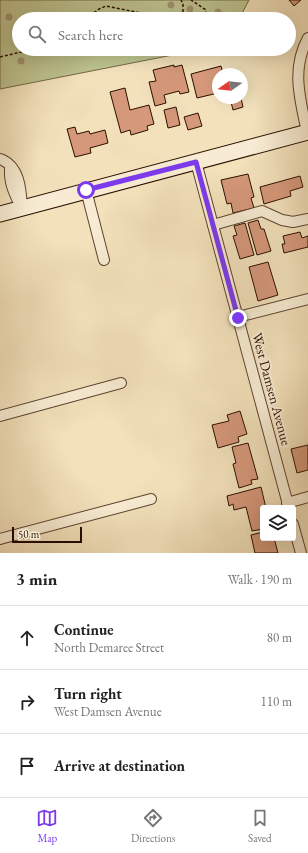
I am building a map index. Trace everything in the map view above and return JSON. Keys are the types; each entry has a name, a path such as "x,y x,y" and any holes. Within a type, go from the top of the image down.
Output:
{"main road":[{"path":"0,214 308,132"}],"street":[{"path":"308,38 302,49 298,70 298,91 308,132"},
{"path":"0,159 10,167 10,178 13,193 22,208"},
{"name":"West Damsen Avenue","path":"196,162 288,505"},
{"path":"86,190 104,260"},
{"path":"213,226 262,211 282,220 293,222 308,219"},
{"path":"238,318 308,299"},
{"path":"0,416 121,383"},
{"path":"290,505 308,498"},
{"path":"0,539 151,499"},
{"path":"296,535 301,553"}],"path":[{"path":"181,0 183,4 183,12"},
{"path":"191,0 206,10 206,12"},
{"path":"95,12 106,6 134,12"},
{"path":"0,57 12,54"}],"green space":[{"path":"0,0 249,0 243,12 12,12 12,56 167,56 0,89"}],"building":[{"path":"289,0 301,0 294,6"},
{"path":"174,65 174,67 182,65 189,92 180,94 179,91 164,95 166,103 155,106 149,82 156,81 153,70"},
{"path":"212,68 212,94 197,98 191,74"},
{"path":"125,88 130,110 149,105 154,124 147,126 148,130 131,135 130,130 121,133 110,92"},
{"path":"232,104 242,104 243,107 233,110"},
{"path":"176,107 180,125 168,128 164,110"},
{"path":"198,113 202,126 188,130 184,117"},
{"path":"75,127 77,134 89,131 90,134 105,130 108,143 90,148 91,153 75,157 67,129"},
{"path":"248,174 254,197 251,198 254,208 233,213 231,203 227,204 221,180"},
{"path":"300,176 303,187 290,191 291,196 264,204 260,187"},
{"path":"258,220 261,229 264,229 271,251 257,255 248,223"},
{"path":"245,223 254,255 240,259 233,236 237,235 234,226"},
{"path":"300,232 302,238 308,236 308,247 284,253 282,244 285,244 283,236"},
{"path":"268,262 278,295 258,301 249,267"},
{"path":"240,411 247,434 238,437 239,442 218,448 212,425 229,421 227,415"},
{"path":"248,443 258,479 251,480 252,484 239,488 233,464 236,463 232,447"},
{"path":"308,445 308,470 297,473 291,449"},
{"path":"261,487 265,505 260,505 260,530 252,531 246,507 234,510 233,504 229,506 227,496"},
{"path":"260,533 260,541 275,541 278,553 255,553 251,535"}],"route":[{"path":"86,190 196,162 238,318"}]}
